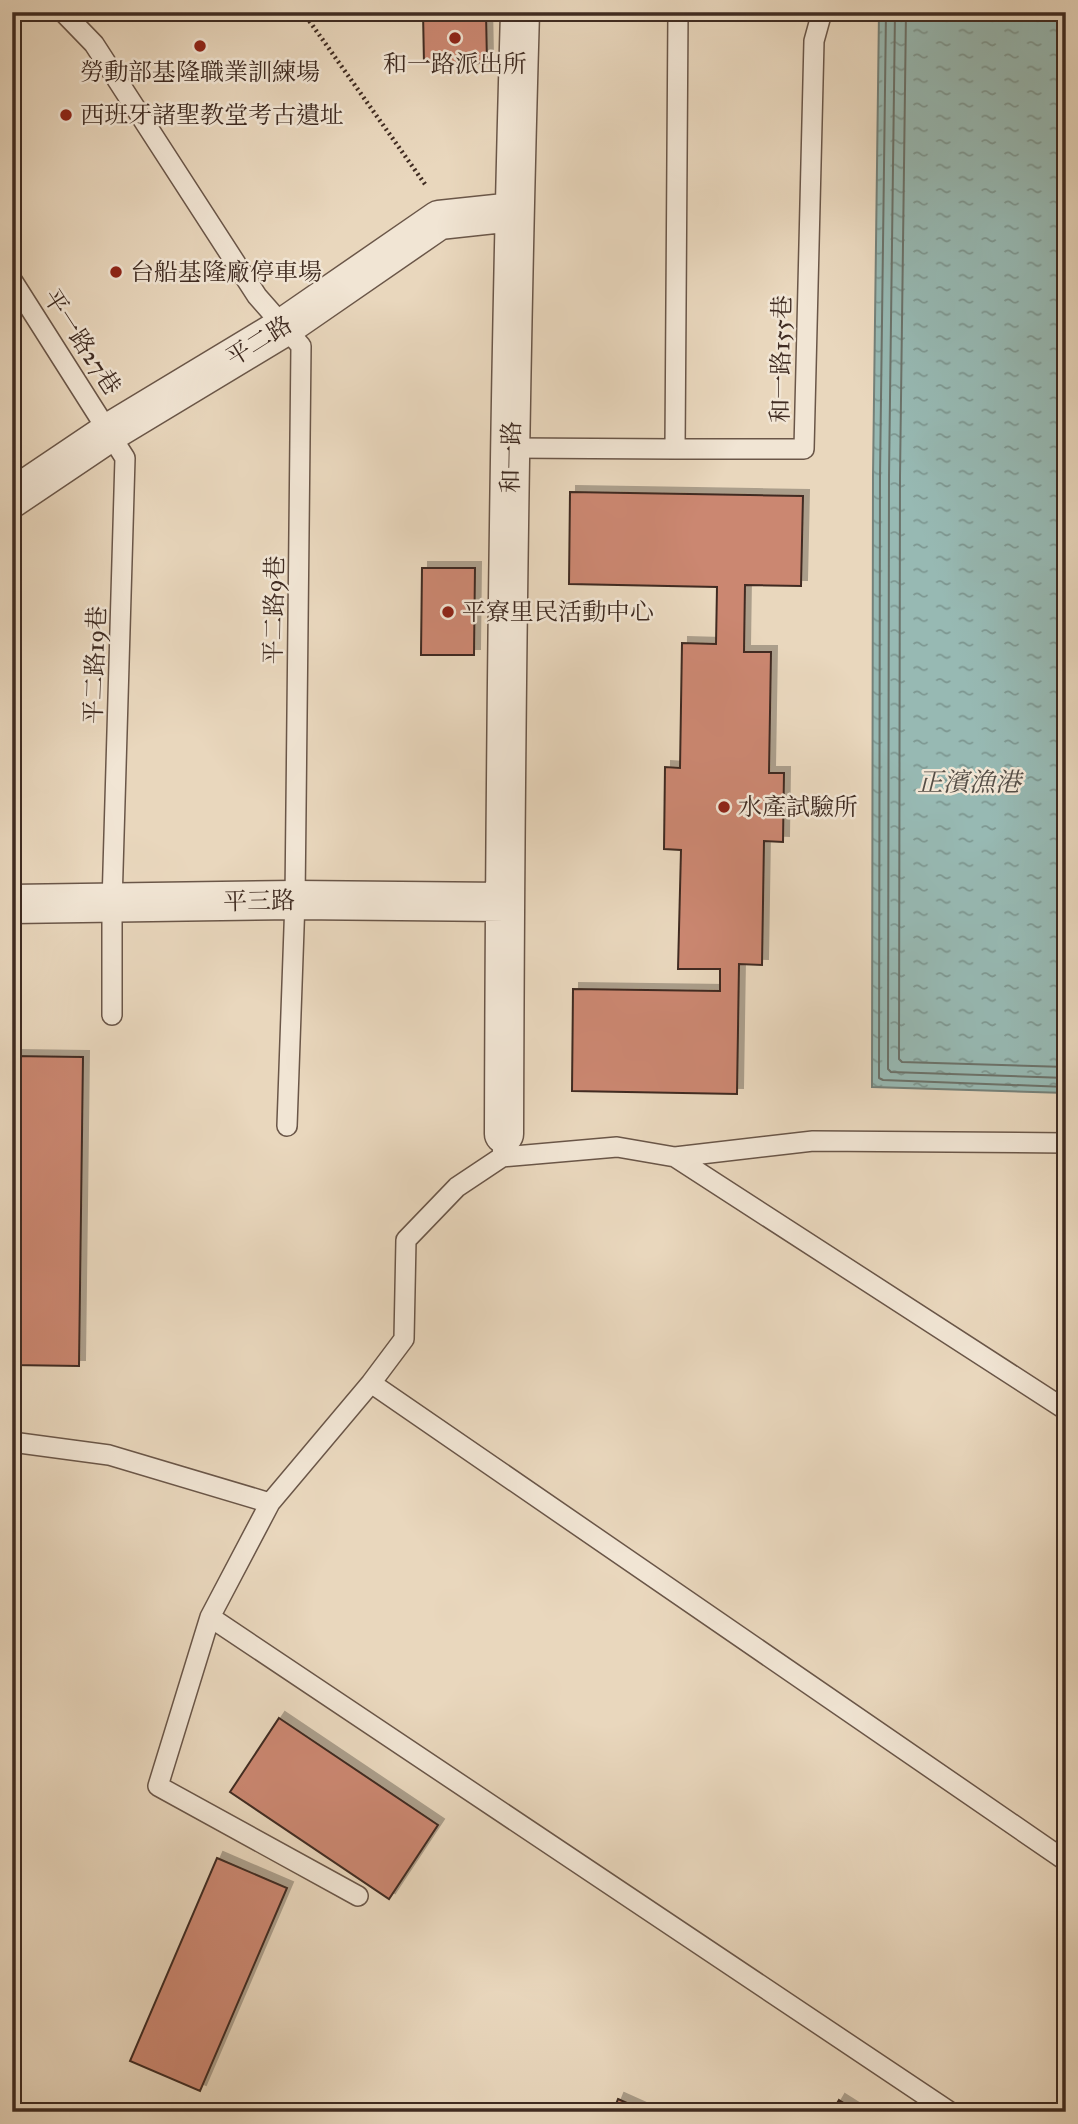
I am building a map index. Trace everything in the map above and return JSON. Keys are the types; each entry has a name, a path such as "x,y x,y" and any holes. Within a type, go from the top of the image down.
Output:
{"street":[{"name":"和一路","path":"503,1146 514,212 520,12"},
{"name":"平二路","path":"12,498 110,432 284,327 439,220 514,212"},
{"name":"平三路","path":"12,904 295,900 505,902"}],"lane":[{"name":"平二路9巷","path":"64,12 93,44 257,296 301,346 295,900 287,1125"},
{"path":"512,448 675,449 678,12"},
{"name":"和一路155巷","path":"675,449 804,449 814,41 821,12"},
{"name":"平一路27巷","path":"12,280 110,432"},
{"name":"平二路19巷","path":"110,432 125,458 112,1015"},
{"path":"358,1896 158,1786 211,1617 270,1503 371,1383 404,1339 406,1240 457,1186 503,1146 617,1147 675,1157 813,1141 1066,1143"},
{"path":"675,1157 1066,1410"},
{"path":"371,1383 1066,1861"},
{"path":"12,1442 109,1455 270,1503"},
{"path":"211,1617 950,2112"}],"path":[{"path":"303,12 433,195 439,220"}],"water":[{"name":"正濱漁港","path":"879,12 1066,12 1066,1093 872,1087 873,476"}],"building":[{"name":"和一路派出所","path":"423,12 486,12 487,63 424,64"},
{"name":"水產試驗所","path":"570,492 803,496 801,586 745,585 744,652 771,652 769,773 784,773 783,842 764,841 762,965 739,964 737,1094 572,1091 573,989 720,991 720,969 678,969 681,850 664,849 665,767 680,768 682,643 716,644 717,587 569,584"},
{"name":"平寮里民活動中心","path":"422,568 475,568 474,655 421,655"},
{"path":"12,1056 83,1057 79,1366 12,1365"},
{"path":"279,1718 438,1825 389,1899 230,1792"},
{"path":"217,1858 287,1888 200,2091 130,2061"},
{"path":"618,2099 647,2112 613,2112"},
{"path":"839,2100 858,2112 832,2112"}],"place":[{"name":"和一路派出所","path":"455,38"},
{"name":"勞動部基隆職業訓練場","path":"200,46"},
{"name":"西班牙諸聖教堂考古遺址","path":"66,115"},
{"name":"台船基隆廠停車場","path":"116,272"},
{"name":"平寮里民活動中心","path":"448,612"},
{"name":"水產試驗所","path":"724,807"}]}
